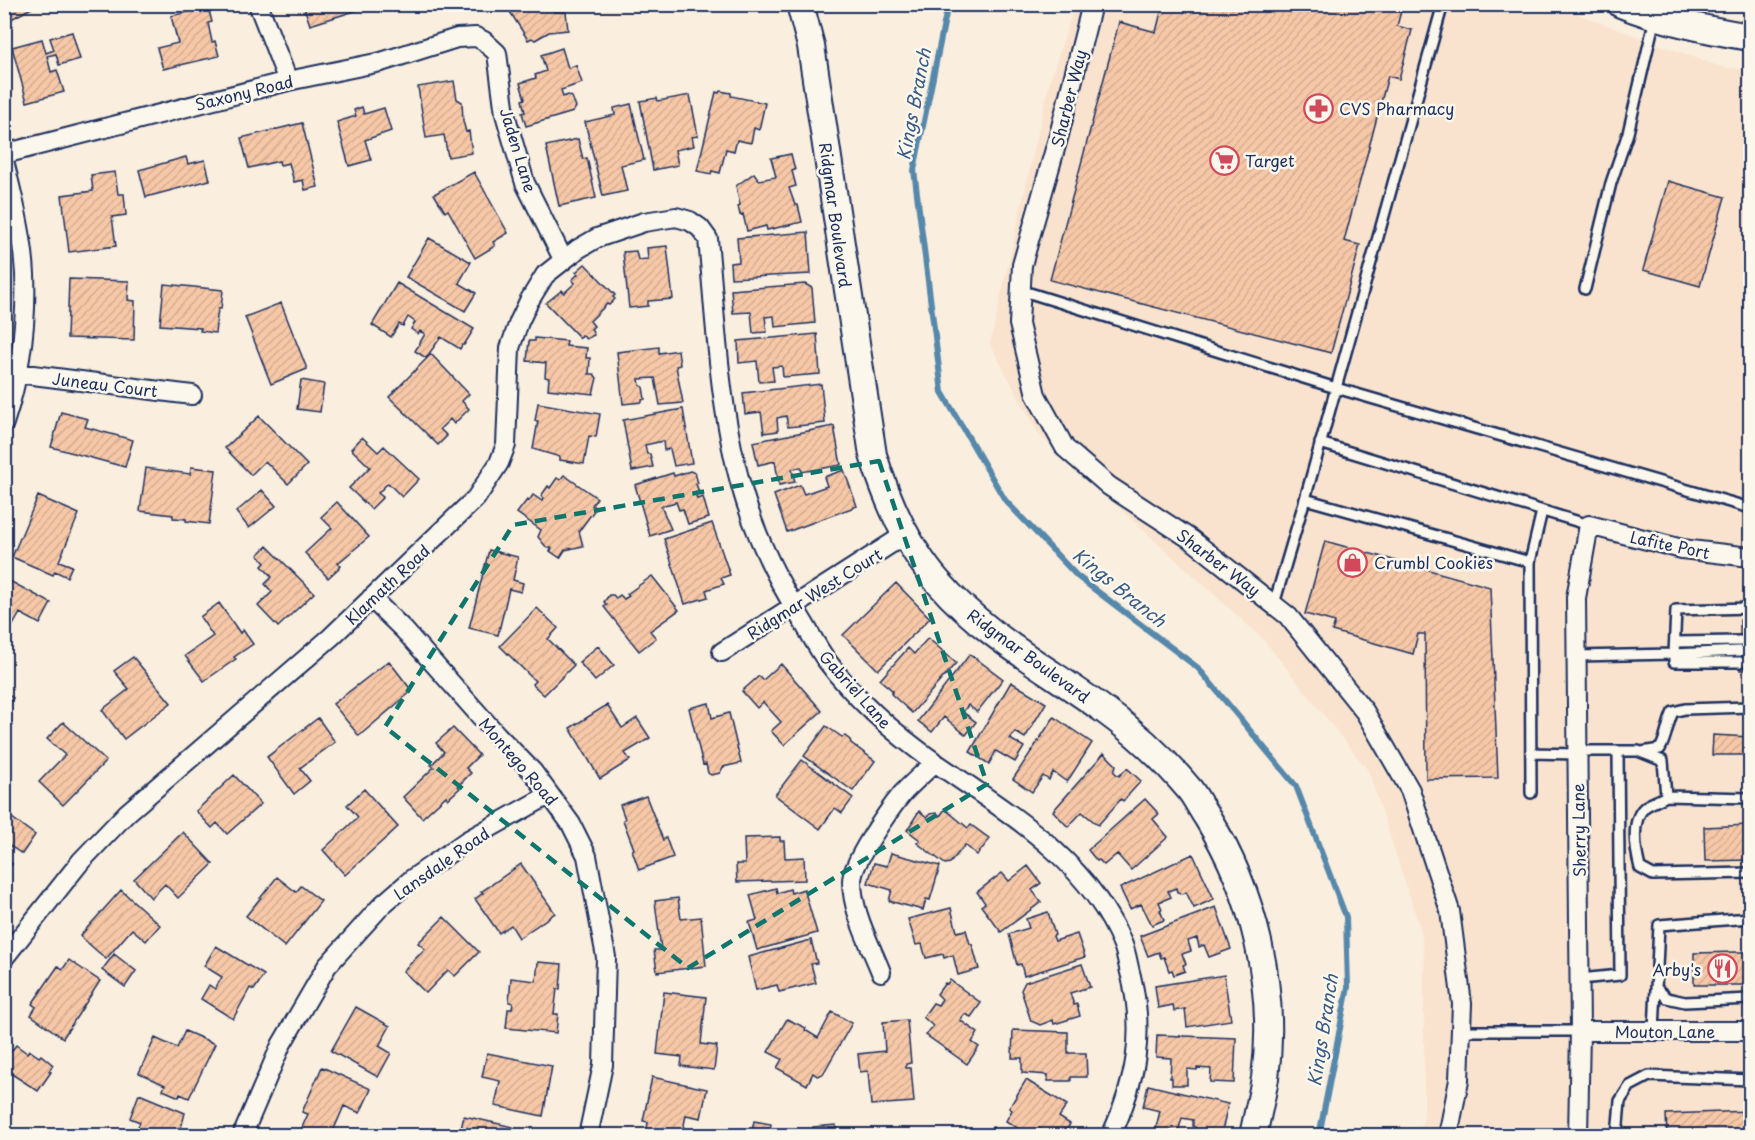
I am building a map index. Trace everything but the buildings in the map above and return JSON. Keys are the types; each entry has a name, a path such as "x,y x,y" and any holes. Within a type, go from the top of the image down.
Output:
{"street":[{"path":"258,4 288,81"},
{"name":"Ridgmar Boulevard","path":"800,4 811,46 873,455 882,486 922,562 939,584 979,622 1105,711 1154,751 1191,792 1221,839 1245,891 1262,958 1268,1018 1265,1078 1252,1136"},
{"name":"Sharber Way","path":"1092,4 1059,135 1022,265 1018,324 1036,395 1065,448 1109,486 1192,540 1288,616 1365,712 1410,790 1450,911 1462,1004 1459,1080 1448,1136"},
{"path":"1621,4 1655,18 1710,31 1750,37"},
{"name":"Saxony Road","path":"4,154 288,81 381,62 456,38 476,37 484,41"},
{"name":"Jaden Lane","path":"484,41 497,53 505,114 525,183 562,260"},
{"path":"4,161 17,216 25,273 23,342 13,396 4,423"},
{"name":"Klamath Road","path":"4,958 81,861 127,813 331,637 476,498 499,463 506,445 510,348 519,322 545,275 562,260 597,238 644,222 676,217 690,221 700,228"},
{"name":"Gabriel Lane","path":"700,228 708,239 729,431 744,497 766,554 792,606 827,661 897,734 1035,832 1072,866 1106,910 1124,947 1135,992 1139,1035 1133,1076 1111,1136"},
{"name":"Juneau Court","path":"17,373 192,395"},
{"name":"Lafite Port","path":"1589,525 1682,549 1750,557"},
{"name":"Sherry Lane","path":"1578,1136 1580,979 1576,598 1589,525"},
{"name":"Ridgmar West Court","path":"722,652 906,534"},
{"name":"Montego Road","path":"371,598 404,630 533,772 571,824 587,856 606,957 603,1065 588,1136"},
{"path":"881,972 857,911 852,880 856,866 874,835 903,794 935,762"},
{"name":"Lansdale Road","path":"242,1136 281,1045 327,966 382,904 412,879 468,840 549,795"},
{"name":"Mouton Lane","path":"1580,1031 1750,1031"}],"lane":[{"path":"1274,604 1422,75 1444,4"},
{"path":"1585,289 1611,183 1628,133 1655,18"},
{"path":"1020,290 1336,388 1750,508"},
{"path":"1320,443 1589,525"},
{"path":"1305,499 1530,562"},
{"path":"1531,794 1530,562 1542,511"},
{"path":"1740,662 1674,662 1676,610 1750,608"},
{"path":"1675,642 1740,641"},
{"path":"1576,656 1740,651"},
{"path":"1531,753 1641,752 1660,749 1673,712 1685,709 1750,708"},
{"path":"1580,979 1620,975 1618,751"},
{"path":"1641,752 1662,760 1666,796"},
{"path":"1750,798 1666,796 1644,808 1637,822 1636,851 1640,868 1653,875 1750,873"},
{"path":"1654,1031 1659,925 1750,918"},
{"path":"1656,988 1667,998 1685,1002 1750,999"},
{"path":"1461,1031 1580,1031"},
{"path":"1617,1136 1620,1101 1630,1086 1649,1076 1750,1080"}],"highlighted area":[{"path":"879,461 987,784 688,968 385,727 513,525"}],"shaded area":[{"path":"1075,5 1552,5 1721,67 1750,70 1750,1135 1418,1135 1424,1117 1424,957 1421,931 1368,770 1263,639 1039,435 990,344 1050,80"}],"waterway":[{"name":"Kings Branch","path":"948,4 914,170 942,392 1005,500 1077,576 1198,668 1296,786 1346,917 1348,987 1319,1136"}],"place":[{"name":"CVS Pharmacy","path":"1318,108"},
{"name":"Target","path":"1224,160"},
{"name":"Crumbl Cookies","path":"1353,562"},
{"name":"Arby's","path":"1722,969"}]}
